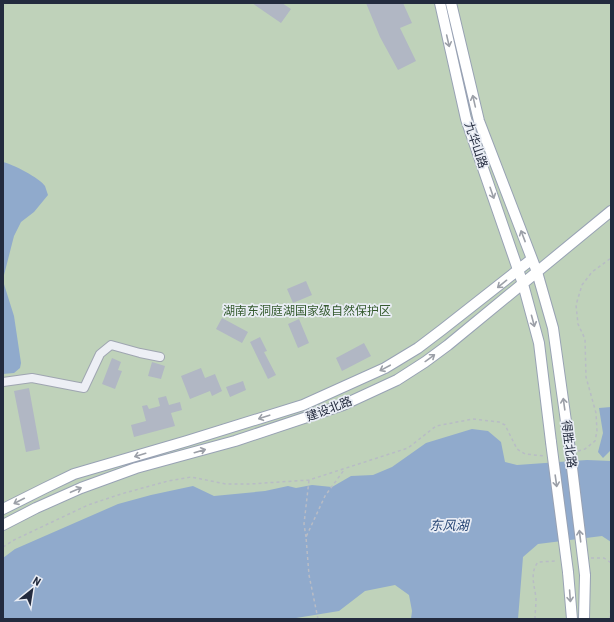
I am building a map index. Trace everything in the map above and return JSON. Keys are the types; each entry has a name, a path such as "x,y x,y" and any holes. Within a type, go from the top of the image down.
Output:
{"main road":[{"name":"九华山路","path":"440,3 466,119 523,284"},
{"name":"九华山路","path":"451,3 479,121 537,272"},
{"name":"建设北路","path":"3,525 36,508 81,488 129,471 235,441 343,405 397,380 448,345 611,211"},
{"path":"3,509 74,474 303,405 385,368 418,348 443,330 532,259"},
{"name":"得胜北路","path":"537,272 552,328 569,443 585,575 584,619"},
{"name":"得胜北路","path":"523,284 538,343 568,572 572,619"}],"street":[{"path":"3,382 32,378 84,388 100,354 111,345 160,357"}],"path":[{"path":"578,451 585,450 595,441 597,432 596,413 586,377 585,339 578,324 576,305 582,285 592,272 611,258"},
{"path":"3,547 14,540 88,505 168,481 191,477 226,484 309,480 408,448 436,426 473,419 505,424 517,449 525,454 542,457 550,455"},
{"path":"306,537 325,496 345,469"},
{"path":"309,480 304,524 309,574 318,619"},
{"path":"597,558 604,558 610,562 611,567"},
{"path":"535,619 536,600 533,568 538,562 546,562"},
{"path":"610,619 611,604"}],"green space":[{"name":"湖南东洞庭湖国家级自然保护区","path":"3,3 611,3 611,619 3,619"}],"water":[{"path":"3,162 19,168 38,179 45,186 48,195 34,212 21,222 14,236 3,279"},
{"path":"3,281 14,316 21,363 20,368 14,373 3,374"},
{"path":"611,407 611,450 603,458 598,452 603,433 599,408"},
{"name":"东风湖","path":"472,429 488,431 501,442 505,462 517,465 587,460 611,461 611,542 602,536 538,544 523,557 518,619 411,619 412,611 409,595 395,585 365,591 339,611 290,619 3,619 3,558 15,549 118,504 193,486 214,496 265,491 288,486 296,488 312,485 332,487 351,476 373,475 392,467 426,443"}],"building":[{"path":"252,3 282,3 291,9 281,23"},
{"path":"366,3 403,3 412,23 400,28 416,61 398,70 380,37"},
{"path":"306,281 312,295 293,303 287,289"},
{"path":"222,318 248,332 242,343 216,329"},
{"path":"299,319 309,343 298,348 288,324"},
{"path":"260,337 267,351 264,352 276,375 268,379 250,342"},
{"path":"364,343 371,356 342,371 336,358"},
{"path":"112,358 121,362 118,370 122,371 115,389 102,384"},
{"path":"152,362 165,366 161,379 148,376"},
{"path":"201,368 205,378 215,374 222,391 212,396 210,391 190,399 181,376"},
{"path":"243,381 246,390 230,397 226,387"},
{"path":"29,388 40,449 26,452 14,391"},
{"path":"166,396 169,405 180,402 182,410 171,413 175,426 134,437 131,425 146,421 142,406 147,405 149,409 160,406 158,398"}]}
